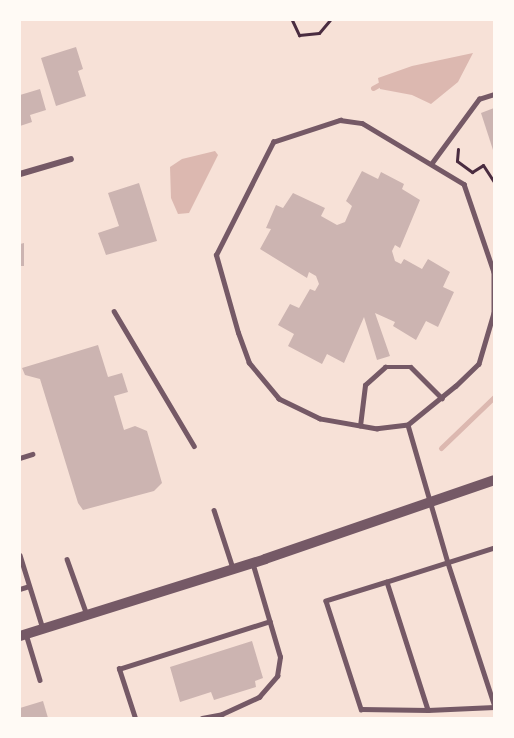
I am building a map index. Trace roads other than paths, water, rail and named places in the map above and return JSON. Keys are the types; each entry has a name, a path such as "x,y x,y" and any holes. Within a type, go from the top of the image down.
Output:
{"street":[{"path":"20,174 70,159"},
{"path":"23,635 252,562 495,480"}],"lane":[{"path":"431,164 479,99 495,94"},
{"path":"340,120 362,123 464,184 494,272 494,313 479,364 442,398 408,426 377,429 360,426 320,418 279,399 249,363 216,255 273,142 340,120"},
{"path":"114,311 194,446"},
{"path":"360,426 365,385 386,367 411,367 442,398"},
{"path":"408,426 429,502 448,563 495,706 428,710 361,709 326,601 448,563 495,548"},
{"path":"20,458 32,454"},
{"path":"214,510 233,568"},
{"path":"20,555 43,629"},
{"path":"67,559 87,615"},
{"path":"202,718 222,714 259,697 276,676 280,657 252,562"},
{"path":"387,582 428,710"},
{"path":"20,588 29,586"},
{"path":"135,718 119,669 270,621"},
{"path":"23,635 40,680"}],"waterway":[{"path":"373,88 382,83"},
{"path":"441,448 494,397"}]}
